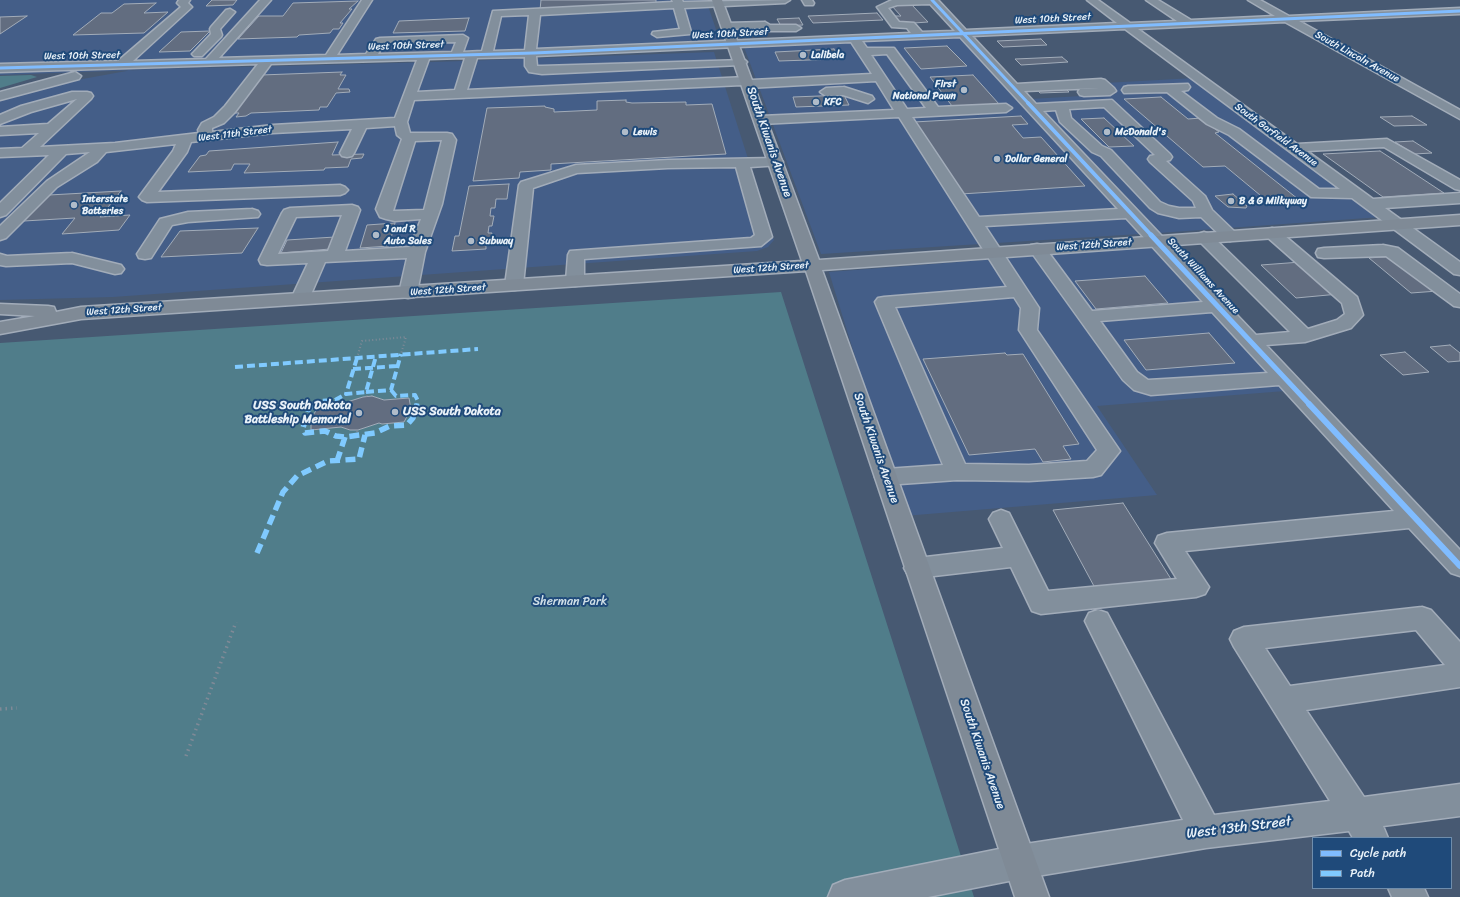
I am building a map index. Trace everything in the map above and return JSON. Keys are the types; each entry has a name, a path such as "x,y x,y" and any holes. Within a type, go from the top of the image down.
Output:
{"main road":[{"name":"South Kiwanis Avenue","path":"718,2 741,62 1032,897"},
{"name":"West 12th Street","path":"0,309 81,313 408,293 1460,220"},
{"name":"West 12th Street","path":"0,328 81,313"}],"street":[{"path":"121,65 187,7 182,2 185,0"},
{"path":"208,63 266,0"},
{"path":"329,59 367,0"},
{"path":"506,13 508,0"},
{"path":"919,36 910,25 896,25 882,7 896,2 932,0"},
{"name":"South Williams Avenue","path":"932,0 1460,566"},
{"name":"South Garfield Avenue","path":"1092,0 1460,270"},
{"path":"1151,0 1188,23"},
{"name":"South Lincoln Avenue","path":"1253,0 1288,19 1458,120"},
{"path":"487,54 496,14 678,3 718,2 780,4"},
{"path":"649,48 648,34 686,32 678,3"},
{"path":"1420,3 1460,21"},
{"name":"West 10th Street","path":"0,68 186,64 530,53 1460,11"},
{"path":"0,96 68,77 138,67 186,64 217,35 215,29 230,12"},
{"path":"535,12 530,53 531,66 533,69 542,70 741,62"},
{"path":"727,26 765,25 767,28 776,29 802,28 809,41"},
{"path":"370,58 380,41 463,38 456,55"},
{"path":"532,39 546,38"},
{"path":"855,39 1030,308 1028,330 1109,451 1093,469 1029,474 956,472 886,477"},
{"path":"864,52 890,50 935,112"},
{"path":"460,94 472,54"},
{"path":"408,293 417,252 430,214 449,140 447,137 440,136 410,137 404,134 400,122 424,56"},
{"path":"207,137 205,130 207,126 219,120 230,109 267,61"},
{"path":"409,96 749,87 880,77"},
{"path":"854,79 878,115"},
{"path":"1101,83 1110,91 1023,97 1101,83"},
{"path":"1128,90 1210,86"},
{"path":"749,87 844,91 868,99"},
{"path":"1170,88 1212,121 1234,132 1316,194 1354,192"},
{"path":"0,120 26,109 76,95 87,96 27,151"},
{"path":"1023,97 1062,107 1070,105 1107,103 1164,157 1144,160 1084,163"},
{"path":"1062,107 1066,119 1097,149 1103,150"},
{"path":"761,120 1006,108"},
{"path":"1144,160 1149,149 1112,115 1087,114 1074,118 1104,148 1103,150 1155,204 1164,210 1179,213 1205,212"},
{"name":"West 11th Street","path":"0,152 103,147 185,140 272,129 400,122"},
{"path":"347,153 361,124"},
{"path":"0,131 52,128"},
{"path":"410,137 384,209 386,214 395,216 430,214"},
{"path":"185,140 180,152 147,197 340,190"},
{"path":"1293,148 1386,143 1460,186"},
{"path":"0,236 52,184 92,160 103,147"},
{"path":"0,212 63,149"},
{"path":"1144,160 1200,199 1205,212 1230,236"},
{"path":"514,285 526,185 576,169 668,164 776,162"},
{"path":"575,281 576,255 755,243 764,237 742,163"},
{"path":"0,189 24,188"},
{"path":"1370,204 1460,198"},
{"path":"300,299 327,256 352,210 290,214 266,260 327,256 417,252"},
{"path":"974,222 1131,213"},
{"path":"140,260 166,222 188,216 252,214"},
{"path":"1250,341 1305,336 1344,324 1354,315 1351,301 1272,233"},
{"path":"1204,237 1305,336"},
{"path":"1037,249 1130,376 1141,384 1151,388 1284,378"},
{"path":"1324,253 1383,250 1392,252 1460,302"},
{"path":"0,259 6,261 72,258 115,269"},
{"path":"956,472 884,302 1019,291"},
{"path":"1087,317 1218,306"},
{"path":"1001,520 1041,603 1196,587 1168,543 1415,518"},
{"path":"917,568 1019,556"},
{"path":"1365,826 1244,639 1422,618 1460,662"},
{"path":"1098,621 1206,832"},
{"path":"1284,700 1460,675"},
{"name":"West 13th Street","path":"844,897 1019,862 1206,832 1365,826 1460,800"}],"path":[{"path":"357,358 362,341 406,337 401,354"},
{"path":"366,392 367,397"},
{"path":"356,436 358,430"},
{"path":"186,756 236,622"},
{"path":"0,709 17,708"}],"shaded area":[{"path":"0,0 706,0 720,41 477,51 475,58 0,75"},
{"path":"960,37 1140,234 821,254 744,47"},
{"path":"714,52 774,240 768,247 757,251 113,297 0,300 0,99 55,84 132,70 434,62"},
{"path":"1194,78 1381,217 1159,233 1030,99 1116,94 1105,83"},
{"path":"1152,247 1285,391 1097,406 1157,495 904,516 829,272"}],"green space":[{"path":"31,75 37,77 0,88 0,76"},
{"name":"Sherman Park","path":"781,292 974,897 0,897 0,343"}],"building":[{"path":"212,0 237,0 233,5 206,6"},
{"path":"541,0 656,0 656,4 540,10"},
{"path":"358,1 349,9 352,9 340,23 343,23 339,29 333,29 330,33 299,35 297,37 238,39 259,16 283,16 293,3"},
{"path":"156,3 144,13 168,12 144,33 73,35 101,13 112,13 124,4"},
{"path":"911,4 928,22 900,24 894,16 901,16 891,5"},
{"path":"877,13 883,20 813,23 808,16"},
{"path":"27,16 0,34 0,17"},
{"path":"469,18 465,31 393,33 399,21"},
{"path":"799,18 803,25 781,26 777,19"},
{"path":"210,31 190,51 159,52 181,32"},
{"path":"1041,39 1047,45 1003,47 997,41"},
{"path":"947,46 967,66 921,69 904,48"},
{"path":"834,49 839,59 779,61 775,52"},
{"path":"1062,57 1068,62 1021,65 1015,59"},
{"path":"342,72 340,75 346,75 338,89 349,89 350,92 336,93 327,107 320,107 319,110 251,113 246,116 236,117 239,113 231,113 261,75"},
{"name":"First National Pawn","path":"973,75 999,104 952,106 930,77"},
{"path":"1064,87 1069,92 1040,93 1035,88"},
{"path":"844,95 849,105 796,107 793,97"},
{"path":"1161,97 1188,119 1201,118 1219,132 1215,133 1303,203 1272,205 1225,166 1203,167 1124,99"},
{"path":"626,100 626,102 632,103 686,102 686,105 712,104 726,154 551,164 551,170 520,172 519,178 473,181 487,108 545,106 554,109 554,112 597,110 597,101"},
{"path":"1021,116 1028,124 1012,125 1023,138 1041,137 1085,186 961,194 914,122"},
{"path":"1412,116 1427,125 1394,126 1380,117"},
{"name":"McDonald's","path":"1104,118 1134,146 1109,147 1081,119"},
{"path":"1413,141 1432,153 1414,154 1395,142"},
{"path":"338,142 332,155 364,154 362,158 351,159 348,167 325,168 324,170 244,173 250,164 234,164 231,170 188,172 200,156 206,155 209,151"},
{"path":"1380,151 1444,193 1383,197 1323,154"},
{"path":"509,184 507,199 496,199 495,208 491,208 490,216 494,216 492,226 489,226 488,233 492,233 490,244 486,244 486,249 452,251 455,236 459,236 469,186"},
{"name":"Interstate Batteries","path":"121,191 100,217 130,215 119,230 62,234 75,218 24,221 49,195"},
{"name":"B & G Milkyway","path":"1233,194 1247,206 1246,208 1228,207 1215,196"},
{"path":"395,223 389,246 360,248 367,225"},
{"path":"258,228 242,253 161,257 180,231"},
{"path":"335,237 330,249 281,253 287,240"},
{"path":"1394,256 1438,291 1411,293 1369,258"},
{"path":"1301,262 1339,294 1296,298 1261,265"},
{"path":"1145,276 1168,303 1096,309 1075,281"},
{"path":"1209,333 1235,363 1146,370 1124,340"},
{"path":"1450,345 1460,353 1460,361 1448,362 1430,347"},
{"path":"1405,352 1429,372 1403,375 1380,355"},
{"path":"1005,353 1007,355 1023,354 1079,444 1063,446 1071,459 1043,462 1035,449 969,455 923,359"},
{"path":"372,396 384,400 409,398 411,409 404,422 379,423 358,430 350,430 341,427 311,430 313,415 321,404 347,402"},
{"path":"1123,503 1171,579 1095,588 1053,510"}],"marked path":[{"path":"235,367 478,349"},
{"path":"366,392 391,390 401,354"},
{"path":"357,358 346,394 366,392 376,356"},
{"path":"353,369 398,366"},
{"path":"346,394 335,400 318,401 312,405 308,410 303,428 305,433 325,431 336,436 345,437 375,433 390,426 407,425 413,418 418,401 415,395 396,396 391,390"},
{"path":"257,553 283,492 297,476 328,461 359,459 365,435"},
{"path":"337,461 345,437"}],"cycle path":[{"path":"932,0 1460,566"},
{"path":"0,68 534,53 1460,11"}],"place":[{"name":"Lalibela","path":"803,55"},
{"name":"First National Pawn","path":"964,90"},
{"name":"KFC","path":"816,102"},
{"name":"Lewis","path":"625,132"},
{"name":"McDonald's","path":"1107,132"},
{"name":"Dollar General","path":"997,159"},
{"name":"B & G Milkyway","path":"1231,201"},
{"name":"Interstate Batteries","path":"74,205"},
{"name":"J and R Auto Sales","path":"376,235"},
{"name":"Subway","path":"471,241"},
{"name":"USS South Dakota","path":"395,412"},
{"name":"USS South Dakota Battleship Memorial","path":"359,413"}]}
